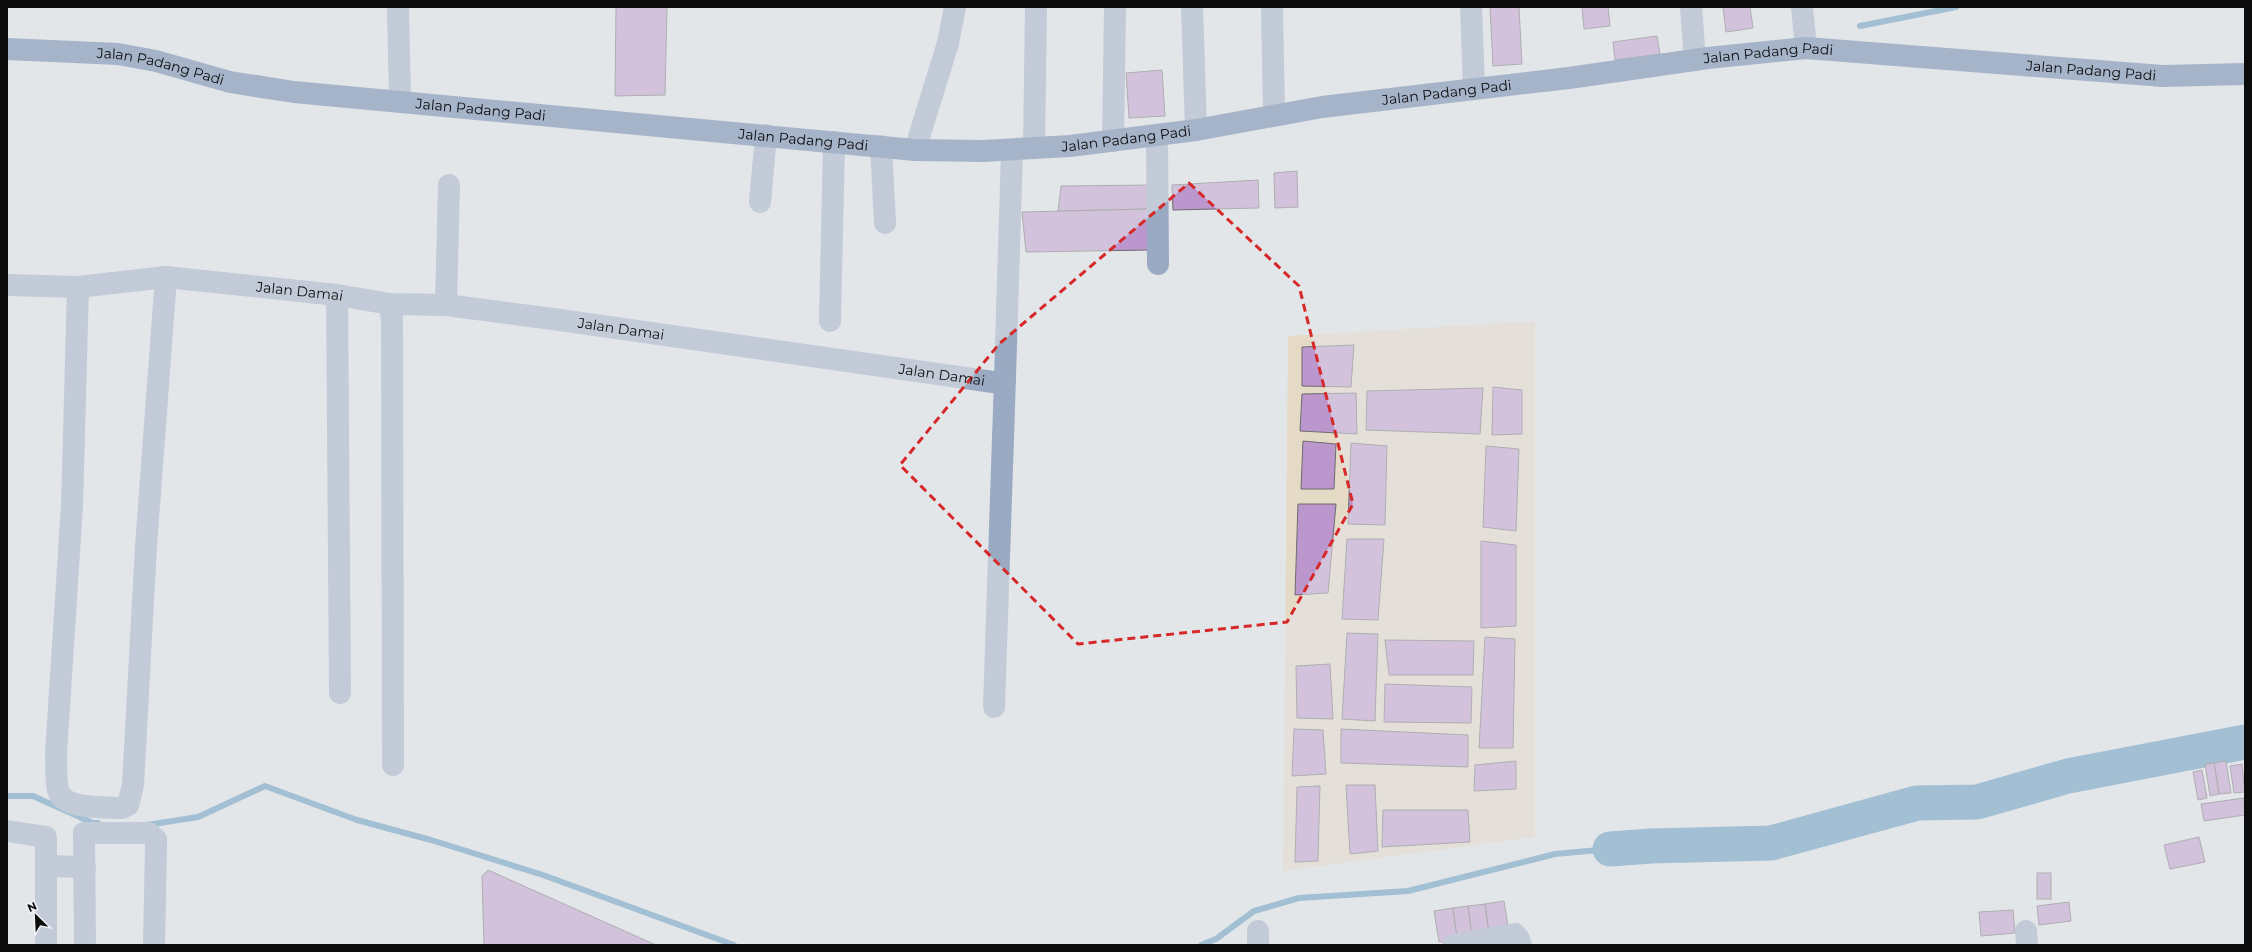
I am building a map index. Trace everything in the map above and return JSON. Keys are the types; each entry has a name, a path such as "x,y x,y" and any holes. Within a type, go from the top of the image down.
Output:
{"main road":[{"name":"Jalan Padang Padi","path":"7,49 118,54 156,60 230,82 265,89 400,100 915,150 1012,150 1113,141 1196,130 1322,107 1569,78 1695,60 1806,48 2163,76 2245,74"}],"street":[{"path":"398,7 400,100"},
{"path":"915,150 948,43 955,7"},
{"path":"1034,148 1036,7"},
{"path":"1113,141 1115,7"},
{"path":"1192,7 1196,130"},
{"path":"1272,7 1274,115"},
{"path":"1471,7 1474,89"},
{"path":"1692,7 1695,60"},
{"path":"1802,7 1806,48"},
{"path":"1157,135 1158,264"},
{"path":"760,202 766,136"},
{"path":"830,321 834,142"},
{"path":"881,146 885,223"},
{"name":"Jalan Damai","path":"7,285 78,287 166,277 337,295 390,304 446,305 560,320 991,383 1000,383 1005,378 1012,150"},
{"path":"446,305 449,185"},
{"path":"78,287 72,506 56,753 58,791 62,798 70,804 122,808 128,805 133,784 146,546 166,277"},
{"path":"337,295 340,693"},
{"path":"390,304 392,320 393,765"},
{"path":"994,707 1005,378"},
{"path":"7,831 46,837 46,945"},
{"path":"86,945 84,833 152,833 156,839 154,945"},
{"path":"46,866 84,867"},
{"path":"1453,945 1515,934 1519,939 1520,945"}],"highlighted area":[{"path":"1189,183 1299,286 1353,504 1287,622 1078,644 900,465 999,344"}],"shaded area":[{"path":"1535,321 1535,837 1283,871 1288,336"}],"building":[{"path":"616,7 667,7 665,95 615,96"},
{"path":"1490,7 1519,7 1522,64 1493,66"},
{"path":"1582,7 1608,7 1610,26 1584,29"},
{"path":"1723,7 1750,7 1753,28 1726,32"},
{"path":"1657,36 1660,54 1615,60 1613,42"},
{"path":"1162,70 1165,116 1129,118 1126,73"},
{"path":"1297,171 1298,207 1275,208 1274,173"},
{"path":"1258,180 1259,208 1173,210 1172,185"},
{"path":"1151,185 1148,209 1058,211 1061,186"},
{"path":"1148,209 1149,250 1026,252 1022,212"},
{"path":"1354,345 1351,387 1302,386 1302,347"},
{"path":"1493,387 1522,390 1522,434 1492,435"},
{"path":"1483,388 1480,434 1366,430 1367,391"},
{"path":"1356,393 1357,434 1300,431 1302,394"},
{"path":"1303,441 1336,444 1334,489 1301,489"},
{"path":"1351,443 1387,446 1385,525 1348,524"},
{"path":"1486,446 1519,449 1516,531 1483,527"},
{"path":"1298,504 1336,504 1328,593 1295,595"},
{"path":"1347,539 1384,539 1378,620 1342,619"},
{"path":"1481,541 1516,545 1516,626 1481,628"},
{"path":"1347,633 1378,634 1375,721 1342,719"},
{"path":"1485,637 1515,639 1513,748 1479,748"},
{"path":"1385,640 1474,641 1473,675 1389,675"},
{"path":"1330,664 1333,719 1297,718 1296,666"},
{"path":"1385,684 1472,687 1471,723 1384,722"},
{"path":"1294,729 1323,730 1326,774 1292,776"},
{"path":"1341,729 1468,735 1468,767 1341,763"},
{"path":"1516,761 1516,789 1474,791 1475,765"},
{"path":"2226,761 2231,793 2219,794 2214,763"},
{"path":"2214,763 2219,794 2210,796 2205,764"},
{"path":"2242,764 2245,792 2234,793 2230,766"},
{"path":"2202,770 2207,798 2198,800 2193,772"},
{"path":"1346,785 1375,785 1378,851 1350,854"},
{"path":"1320,786 1318,861 1295,862 1297,787"},
{"path":"2244,798 2245,815 2204,821 2201,804"},
{"path":"1383,810 1468,810 1470,842 1382,847"},
{"path":"2199,837 2205,862 2170,869 2164,845"},
{"path":"488,870 656,945 484,945 482,876"},
{"path":"2037,873 2051,873 2051,899 2037,899"},
{"path":"1504,901 1509,932 1489,935 1485,904"},
{"path":"2069,902 2071,921 2039,925 2037,906"},
{"path":"1485,904 1489,935 1472,937 1468,906"},
{"path":"1468,906 1472,937 1457,939 1453,908"},
{"path":"1453,908 1457,939 1439,942 1434,911"},
{"path":"2013,910 2015,933 1981,936 1979,912"}],"waterway":[{"path":"1860,26 1956,7"},
{"path":"1610,849 1651,846 1771,843 1917,803 1977,802 2068,776 2245,742"},
{"path":"147,825 198,817 265,786 357,820 431,840 543,875 734,945"},
{"path":"7,796 33,796 93,823 98,823"},
{"path":"1201,945 1216,939 1254,911 1299,898 1408,891 1555,854 1610,849"}]}
